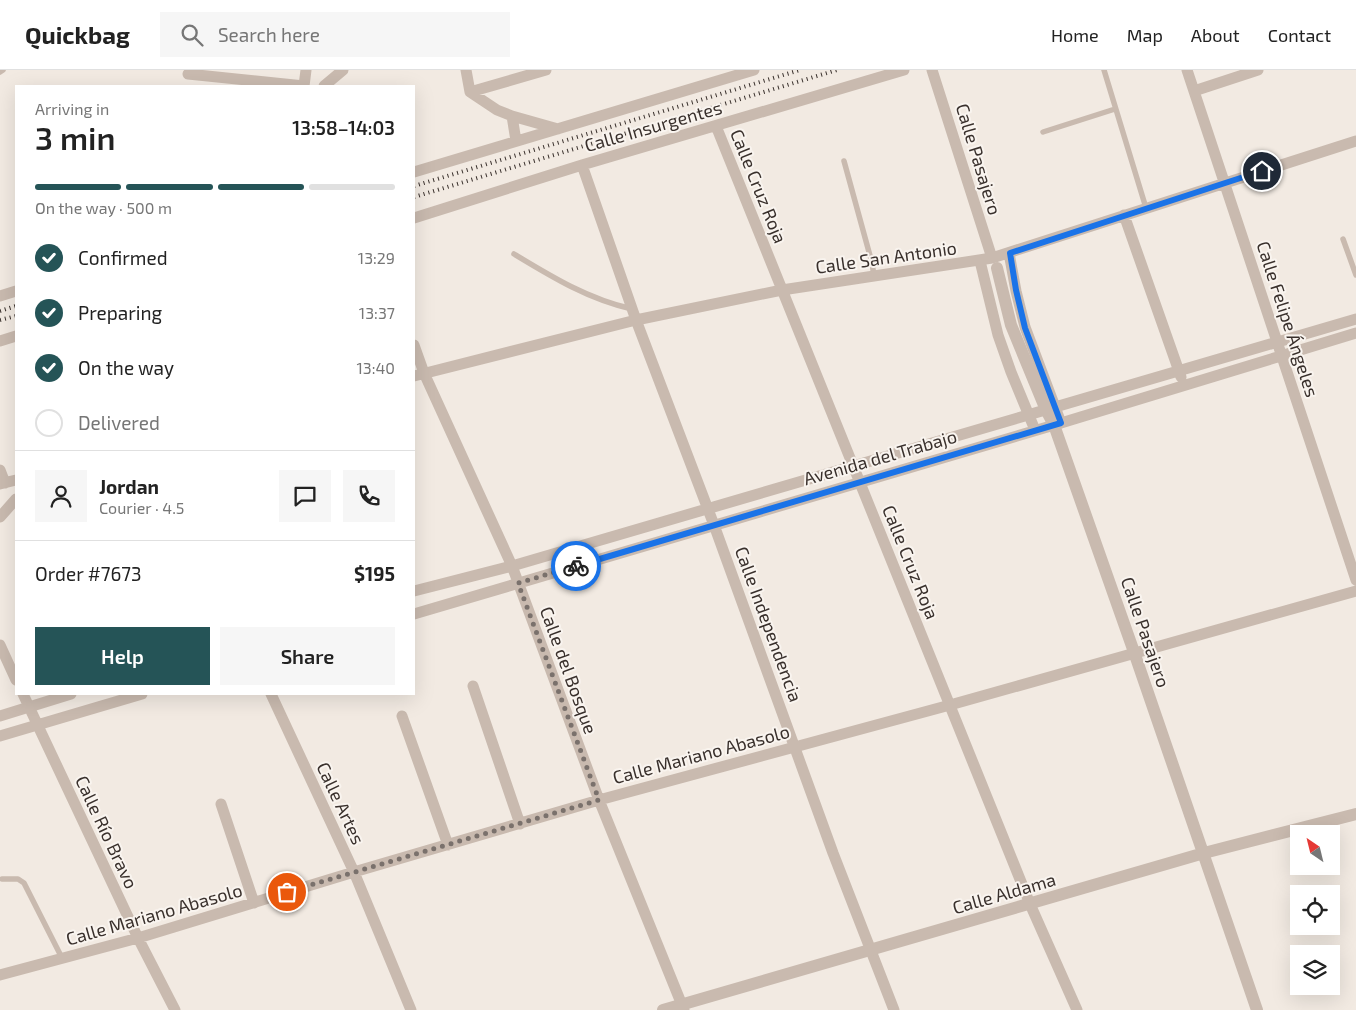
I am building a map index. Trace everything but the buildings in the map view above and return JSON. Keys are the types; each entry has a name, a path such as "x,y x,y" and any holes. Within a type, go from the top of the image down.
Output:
{"street":[{"path":"304,85 306,70"},
{"path":"325,85 343,70"},
{"path":"466,70 470,92 497,110 558,129"},
{"path":"470,92 546,70"},
{"name":"Calle Insurgentes","path":"415,172 754,70"},
{"name":"Calle Insurgentes","path":"415,218 582,165 904,70"},
{"name":"Calle Pasajero","path":"932,70 1011,325 1058,424 1257,1010"},
{"name":"Calle Felipe Ángeles","path":"1188,70 1356,580"},
{"path":"1194,91 1258,70"},
{"path":"188,74 294,85"},
{"path":"512,116 516,141"},
{"name":"Calle Cruz Roja","path":"716,126 1030,904 1077,1010"},
{"name":"Calle San Antonio","path":"419,375 634,314 874,276 990,262 1010,253 1124,215 1356,141"},
{"name":"Calle Independencia","path":"582,165 634,314 894,1010"},
{"path":"1124,215 1184,385"},
{"path":"1010,253 1025,328 1051,409"},
{"path":"990,262 998,335 1035,430"},
{"path":"0,296 15,291"},
{"name":"Avenida del Trabajo","path":"415,591 512,566 1356,319"},
{"name":"Avenida del Trabajo","path":"415,614 1356,334"},
{"path":"0,341 15,336"},
{"name":"Calle del Bosque","path":"415,351 419,375 512,566 599,800 684,1007"},
{"path":"0,470 7,483"},
{"path":"0,517 15,500"},
{"name":"Calle Mariano Abasolo","path":"0,975 138,938 599,800 950,705 1356,591"},
{"path":"0,645 15,678"},
{"path":"473,686 520,824"},
{"name":"Calle Río Bravo","path":"23,695 138,938 176,1010"},
{"path":"0,716 68,695"},
{"path":"0,736 139,695"},
{"name":"Calle Artes","path":"271,695 354,872 411,1010"},
{"path":"402,716 448,845"},
{"path":"221,804 254,903"},
{"name":"Calle Aldama","path":"663,1010 684,1007 870,949 1204,853 1356,814"}],"lane":[{"path":"1104,70 1146,208"},
{"path":"1044,132 1116,108"},
{"path":"844,161 874,276"},
{"path":"1343,239 1356,275"},
{"path":"514,254 569,287 634,314"},
{"path":"2,879 18,879 24,883 62,958"}],"railway":[{"path":"415,186 800,70"},
{"path":"415,197 837,70"},
{"path":"0,311 15,306"},
{"path":"0,320 15,316"}],"way so far":[{"path":"287,892 599,800 518,583 576,566"}],"route":[{"path":"576,566 1061,423 1025,328 1010,253 1262,171"}]}
